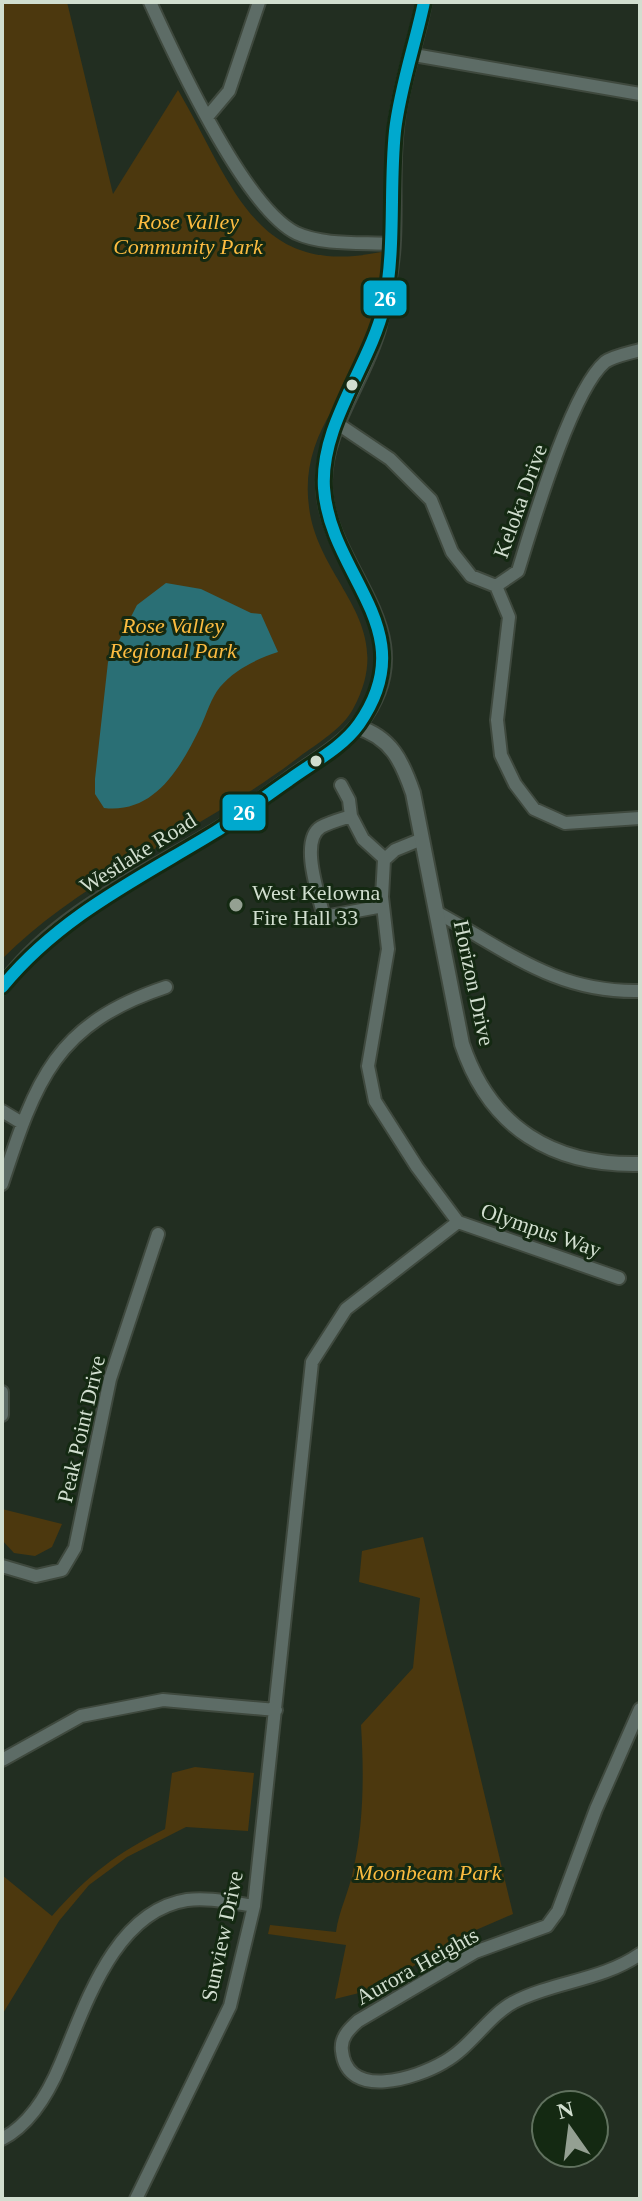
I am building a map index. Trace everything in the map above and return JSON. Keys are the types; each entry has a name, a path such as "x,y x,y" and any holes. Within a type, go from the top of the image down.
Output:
{"street":[{"path":"150,2 181,71 269,211 296,233 326,240 393,244"},
{"path":"208,116 229,91 259,2"},
{"name":"Westlake Road","path":"2,987 28,954 57,931 116,889 217,830 357,727 376,700 384,658 375,614 325,506 324,484 338,424 377,330 393,244 397,119 424,2"},
{"path":"414,55 640,94"},
{"name":"Keloka Drive","path":"640,350 606,362 579,401 539,497 518,571 496,586 509,617 497,720 501,755 515,784 534,809 565,823 640,818"},
{"path":"338,424 390,459 431,500 452,552 471,576 496,586"},
{"name":"Horizon Drive","path":"357,727 375,732 402,759 422,839 462,1044 473,1076 492,1105 520,1132 556,1152 609,1165 640,1164"},
{"path":"341,785 349,800 351,816 363,839 385,859 395,850 422,839"},
{"path":"351,816 319,828 311,840 311,858 324,917 383,906"},
{"name":"Olympus Way","path":"385,859 383,906 388,949 369,1050 373,1091 417,1167 458,1222 619,1278"},
{"path":"436,912 541,973 574,985 640,991"},
{"path":"2,1184 22,1123 44,1072 83,1028 125,1000 166,987"},
{"path":"2,1111 22,1123"},
{"name":"Sunview Drive","path":"136,2199 230,2006 254,1906 312,1362 346,1309 458,1222"},
{"name":"Peak Point Drive","path":"2,1566 36,1576 62,1570 75,1548 110,1379 158,1234"},
{"path":"2,1392 2,1415"},
{"path":"2,1760 81,1716 163,1700 276,1710"},
{"name":"Aurora Heights","path":"640,1709 596,1809 558,1911 547,1926 475,1952 358,2021 346,2031 341,2049 346,2067 359,2079 374,2083 424,2070 446,2061 511,2003 601,1976 640,1954"},
{"path":"2,2139 21,2127 52,2084 104,1968 121,1939 143,1917 188,1900 254,1906"}],"green space":[{"name":"Rose Valley Regional Park","path":"2,2 67,2 113,194 178,90 234,192 255,218 279,239 308,252 344,257 389,250 359,364 321,432 309,468 309,507 315,534 352,604 362,627 367,652 365,679 353,709 329,735 263,783 72,901 2,959"},
{"path":"2,1509 62,1524 52,1547 35,1556 14,1553 2,1540"},
{"name":"Moonbeam Park","path":"423,1537 513,1914 469,1933 375,1989 335,1999 346,1945 268,1934 270,1925 336,1932 357,1853 363,1779 361,1725 413,1668 420,1598 359,1582 362,1551"},
{"path":"195,1767 254,1773 248,1831 186,1827 127,1857 89,1885 59,1921 2,2015 2,1875 52,1916 104,1866 165,1829 172,1773"}],"water":[{"path":"166,583 201,589 251,613 261,614 278,652 247,665 220,687 185,757 152,796 122,808 104,808 95,794 95,779 108,662 137,605"}],"transit line":[{"name":"26","path":"2,987 49,939 101,900 215,832 335,748 359,724 377,691 382,660 379,631 330,520 324,488 325,464 338,418 384,306 390,262 397,115 424,2"}],"place":[{"name":"West Kelowna Fire Hall 33","path":"236,905"}],"park label":[{"name":"Rose Valley Community Park","path":"188,234"}]}
